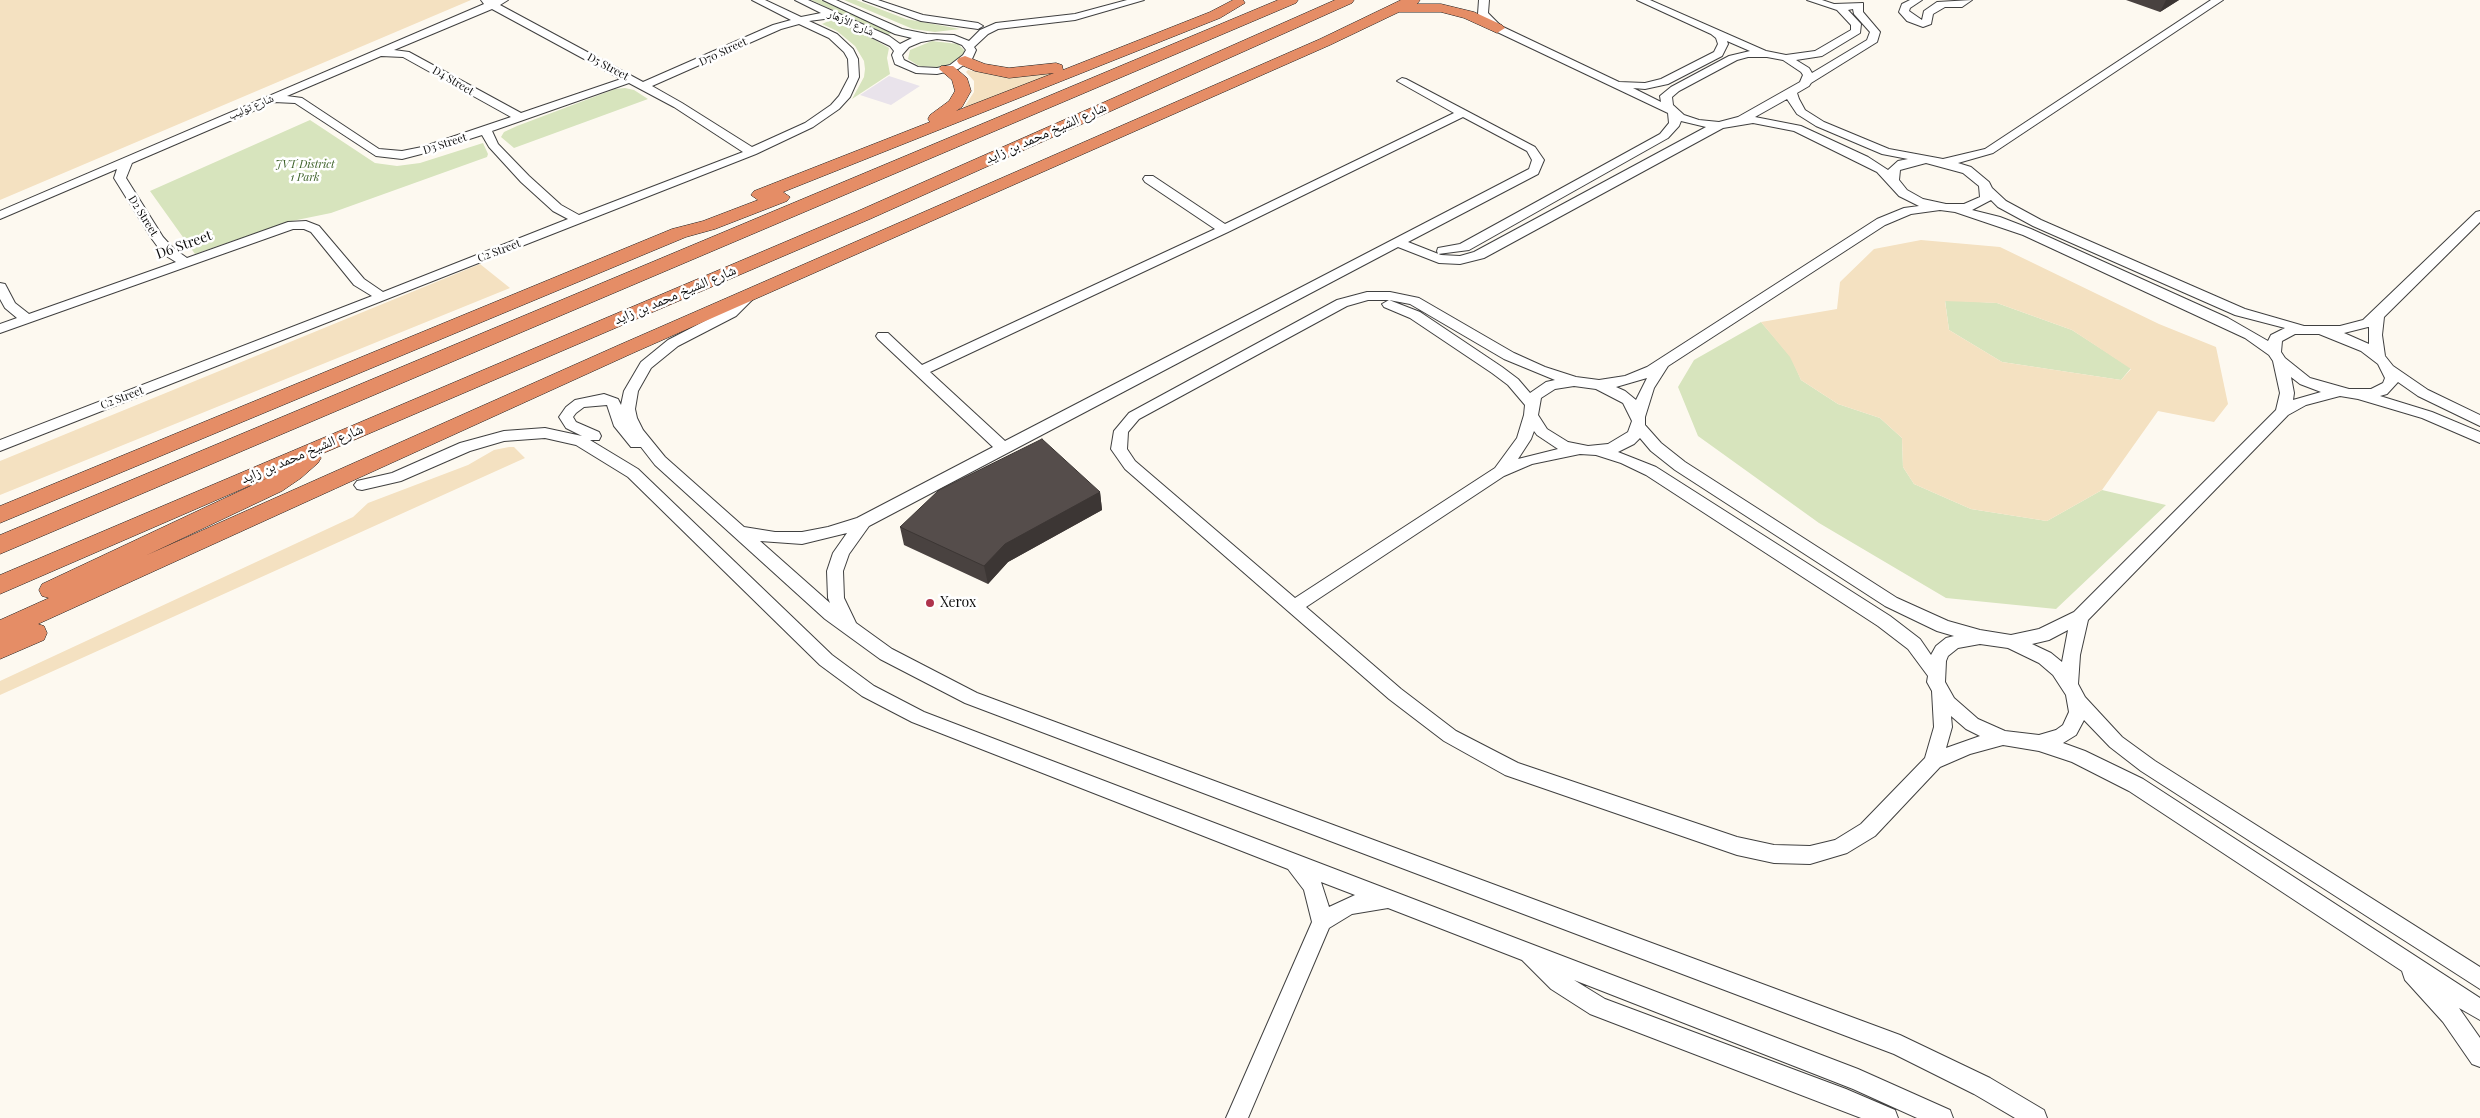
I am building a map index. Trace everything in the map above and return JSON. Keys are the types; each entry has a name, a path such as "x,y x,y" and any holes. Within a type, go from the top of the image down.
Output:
{"highway":[{"name":"شارع الشيخ محمد بن زايد","path":"0,545 1291,0"},
{"name":"شارع الشيخ محمد بن زايد","path":"0,585 327,443 864,215 1044,133 1347,0"},
{"path":"0,630 1196,99 1413,0"},
{"path":"679,233 705,217 1215,15 1241,1"},
{"path":"967,54 981,68 1004,72 1030,72 1051,69 1241,1"},
{"path":"1196,99 1216,84 1369,4"},
{"path":"1396,8 1441,8 1469,16 1497,28"},
{"path":"844,162 949,111 961,98 963,91 959,78 947,69"},
{"path":"0,515 679,233 709,225 940,138 982,130"},
{"path":"0,649 576,386 718,310"},
{"path":"0,615 274,485 293,473 327,443"}],"street":[{"name":"شارع توليب","path":"0,209 488,2 503,0"},
{"name":"C2 Street","path":"0,446 748,153 792,134 823,116 844,97 854,77 853,59 842,43 833,36 757,0"},
{"name":"شارع الأزهار","path":"828,0 899,32 961,40 967,54 947,69 930,71 909,68 899,62 897,54 899,50 910,42 928,37"},
{"path":"868,0 929,19 978,26"},
{"path":"908,13 1035,20 1116,0"},
{"path":"1106,11 1128,0"},
{"path":"967,54 980,35 991,28 1106,11 1139,0"},
{"path":"1484,0 1482,4 1483,14 1497,28 1698,123 1719,125"},
{"path":"1642,0 1767,54 1786,58 1807,57 1818,54 1853,33 1856,24 1841,8"},
{"path":"1812,0 1841,8 1863,2"},
{"path":"1917,0 1906,6 1904,12 1911,19 1921,24 1927,22 1926,16 1928,13 1943,2 1958,5 1967,0"},
{"path":"1792,93 1793,99 1802,112 1820,124 1886,152 1924,160 1938,161 1966,158 1989,151 2218,0"},
{"name":"شارع توليب","path":"0,215 406,41 488,2"},
{"name":"D5 Street","path":"488,2 685,109 748,153"},
{"path":"797,18 803,10 803,2"},
{"name":"شارع الأزهار","path":"803,2 885,38 899,50"},
{"path":"1742,120 1792,93 1808,80 1872,42 1874,32 1858,12 1863,2"},
{"name":"D70 Street","path":"645,87 797,18 833,15"},
{"path":"946,37 1003,19"},
{"path":"1608,81 1645,86 1670,79 1721,51 1723,41 1714,31"},
{"path":"405,54 403,48 406,41"},
{"name":"D4 Street","path":"378,53 405,54 502,109 516,120"},
{"path":"1405,240 1436,250 1460,249 1664,136 1676,124 1674,112 1666,101 1666,96 1675,89 1740,55 1767,54"},
{"path":"1786,58 1805,70 1808,80"},
{"name":"D3 Street","path":"298,100 381,153 394,155 417,152 516,120 600,90 627,77"},
{"path":"738,531 775,538 802,538 829,533 863,522 1521,180 1534,171 1537,166 1536,155 1530,149 1402,80"},
{"path":"270,99 298,100 297,94 300,86"},
{"path":"921,371 1224,229 1463,113"},
{"path":"1405,240 1420,253 1439,259 1460,260 1479,255 1719,125 1742,120 1776,122 1807,132 1864,158 1910,198 1942,208 1996,220 2027,232 2223,321 2250,335 2305,381 2342,393 2357,395 2427,415 2480,438"},
{"path":"486,130 493,145"},
{"path":"473,134 493,145 525,179 557,208 559,215 573,222"},
{"path":"1989,151 1984,157 1981,170 1986,188 1985,200 1974,206 1908,211 1881,222 1663,364 1634,378 1599,384 1574,381 1524,363 1422,305 1407,299 1390,296 1367,296 1347,301 1134,416 1121,431 1119,449 1130,465 1414,710 1450,736 1476,752 1512,769 1755,851 1774,854 1810,854 1826,852 1850,842 1868,830 1933,762 1966,747 2004,738"},
{"path":"1881,222 1897,200 1892,174 1896,168 1902,164 1924,160"},
{"path":"1938,161 1967,170 2002,204 2024,217 2225,306 2264,320 2323,332 2353,341 2378,356 2389,369 2423,393 2480,421"},
{"path":"91,176 120,178 121,170 126,162"},
{"name":"D2 Street","path":"120,178 158,239 168,251 168,260 179,265"},
{"path":"1149,179 1224,229"},
{"path":"2323,332 2356,327 2377,316 2480,215"},
{"name":"D6 Street","path":"0,328 284,226 306,225 315,228 359,282 362,292 375,300"},
{"path":"0,287 10,305 10,315 20,321"},
{"path":"747,298 731,313 685,336 663,350 646,365 636,380 629,400 630,418 637,432 656,456 738,531 850,629 906,666 972,698 1860,1030 1941,1064 2036,1118"},
{"path":"1332,310 1372,302 1406,310 1505,376 1531,409 1534,424 1552,440 1578,450"},
{"path":"2377,316 2375,335 2378,356"},
{"path":"1237,327 1262,347"},
{"path":"2283,412 2287,393 2273,344 2276,338 2288,332 2306,330"},
{"path":"884,336 1004,448"},
{"path":"1598,451 1621,446 1635,434 1647,388 1663,364"},
{"path":"2357,395 2382,391 2389,385 2392,378 2389,369"},
{"path":"1499,472 1520,444 1536,396 1551,385 1574,381"},
{"path":"1599,384 1628,400 1638,421 1656,447 1680,466 1891,602 1943,626 1980,637 2011,642 2045,658 2070,684 2078,702 2116,742 2148,766 2480,979"},
{"path":"2011,642 2042,636 2080,617 2283,412 2314,397 2342,393"},
{"path":"656,456 640,447 626,433 617,418 613,402 610,400 592,399 571,410 566,416 568,423 604,444 618,456 628,469 808,644 846,676 892,705 944,729 1525,950 1858,1080 1942,1118"},
{"path":"362,485 396,477 476,443 504,436 532,433 558,434 581,440 628,469"},
{"path":"1294,607 1499,472 1529,460 1578,450 1598,451 1651,471 1884,621 1914,644 1935,672 1940,691 1943,727 1933,762"},
{"path":"850,629 836,598 835,571 841,553 863,522"},
{"path":"2070,684 2070,655 2080,617"},
{"path":"1935,672 1937,661 1942,651 1952,643 1980,637"},
{"path":"1940,691 1948,703 1972,724 2004,738 2039,743 2078,756 2136,784 2480,1010"},
{"path":"2039,743 2062,736 2070,730 2078,712 2078,702"},
{"path":"1237,1118 1322,922 1312,884 1294,863"},
{"path":"1322,922 1346,906 1376,900 1391,900"},
{"path":"1525,950 1558,982 1598,1007 1838,1097 1887,1118"},
{"path":"2392,952 2451,1015 2480,1056"}],"shaded area":[{"path":"889,76 920,86 891,105 860,95"}],"green space":[{"path":"811,0 821,0 893,32 888,35"},
{"path":"844,0 856,0 906,19 960,29 935,32 913,29"},
{"path":"831,20 852,27 889,48 887,58 890,74 852,99 864,77 864,61 855,46 837,31 822,24"},
{"path":"932,41 958,44 965,51 964,55 954,63 937,67 919,66 908,59 910,50"},
{"path":"625,88 634,90 648,99 514,148 501,137 504,132 517,126 615,89"},
{"name":"JVT District 1 Park","path":"310,120 375,163 397,166 420,163 483,143 488,154 487,157 331,213 287,222 195,254 150,191"},
{"path":"1945,300 1997,303 2072,330 2131,368 2121,380 2002,362 1949,330"},
{"path":"1761,322 1791,357 1801,380 1838,404 1880,418 1902,438 1903,467 1914,484 1971,509 2047,521 2102,490 2166,505 2056,609 1946,598 1819,523 1698,436 1678,387 1694,360"}],"sand":[{"path":"0,0 471,0 0,200"},
{"path":"968,70 999,76 1022,77 1059,72 963,109 974,92 974,81 966,72"},
{"path":"1921,240 2000,247 2159,324 2216,347 2228,404 2214,422 2158,411 2102,490 2047,521 1971,509 1914,484 1903,467 1902,438 1880,418 1838,404 1801,380 1790,357 1761,322 1837,309 1840,282 1874,249","holes":["1945,301 1997,303 2072,330 2131,369 2121,380 2002,362 1949,330"]},
{"path":"480,264 510,288 0,495 0,461"},
{"path":"514,447 525,458 0,695 0,681 353,517 368,503 468,465 494,450"}],"building":[{"name":"Xerox","path":"1042,439 1100,492 1005,544 984,566 900,527 939,490"}],"place":[{"name":"Xerox","path":"930,603"}]}
